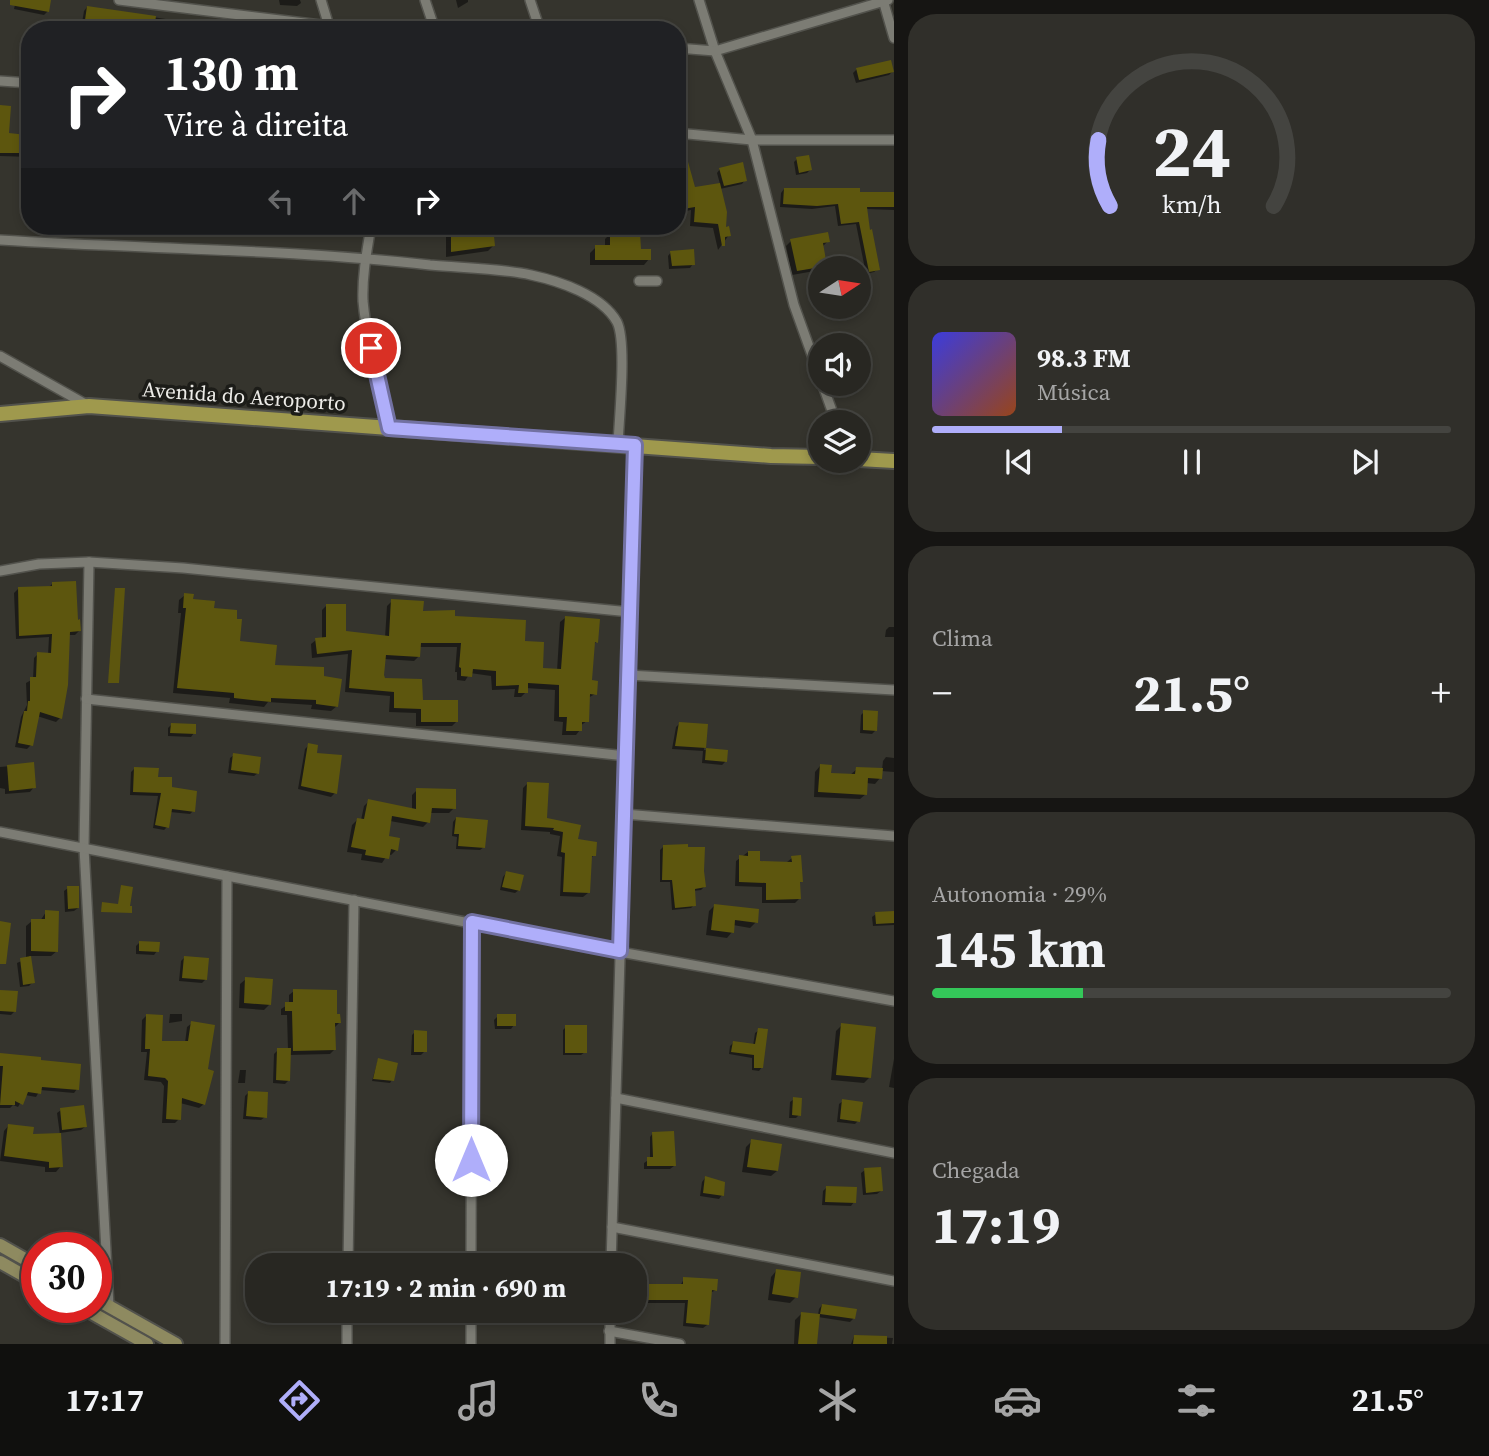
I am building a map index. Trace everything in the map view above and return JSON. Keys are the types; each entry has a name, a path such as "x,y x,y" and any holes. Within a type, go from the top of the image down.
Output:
{"main road":[{"name":"Avenida do Aeroporto","path":"0,414 89,407 808,457"},
{"path":"871,459 894,461"}],"street":[{"path":"120,0 289,21"},
{"path":"321,0 327,21"},
{"path":"425,0 432,21"},
{"path":"530,0 537,21"},
{"path":"699,0 715,51 752,140 794,305 808,345"},
{"path":"686,49 715,51 885,1 894,37"},
{"path":"0,81 21,82"},
{"path":"686,134 752,140 894,140"},
{"path":"370,235 363,299 389,428"},
{"path":"0,240 124,248 366,257 530,275 571,287 595,299 617,323 621,349 618,444"},
{"path":"639,281 657,281"},
{"path":"0,356 89,407"},
{"path":"611,1253 635,445"},
{"path":"0,571 39,564 89,562 630,612"},
{"path":"89,562 84,848 105,1232"},
{"path":"628,675 894,690"},
{"path":"86,699 626,756"},
{"path":"624,814 894,836"},
{"path":"0,832 894,1001"},
{"path":"225,1344 227,876"},
{"path":"348,1253 354,900"},
{"path":"471,1253 472,922"},
{"path":"616,1098 894,1153"},
{"path":"612,1227 894,1281"},
{"path":"0,1245 21,1257"},
{"path":"0,1262 21,1274"},
{"path":"112,1308 176,1344"},
{"path":"110,1323 147,1344"},
{"path":"347,1323 347,1344"},
{"path":"471,1323 471,1344"},
{"path":"610,1323 610,1344"},
{"path":"610,1331 680,1344"}],"building":[{"path":"10,0 51,0 49,12 10,5"},
{"path":"87,6 156,16 155,21 85,20"},
{"path":"891,60 894,72 859,80 856,68"},
{"path":"0,105 11,106 9,133 21,134 21,153 0,153"},
{"path":"686,155 695,187 720,183 727,212 726,227 729,226 731,236 725,237 725,246 722,246 718,224 694,222 695,207 686,208"},
{"path":"809,155 812,170 799,173 796,157"},
{"path":"743,162 747,181 724,186 719,168"},
{"path":"784,188 860,188 860,192 894,192 894,207 867,207 880,270 872,271 872,256 866,256 859,222 841,224 838,204 783,204"},
{"path":"828,232 830,242 823,243 825,256 808,256 808,269 797,271 790,239"},
{"path":"451,235 494,235 495,246 451,252"},
{"path":"610,235 640,235 641,249 651,249 651,260 595,260 595,245 610,245"},
{"path":"694,249 695,265 672,266 670,251"},
{"path":"76,581 81,631 70,632 68,685 62,719 40,712 33,746 18,743 24,711 27,711 30,701 30,677 36,677 37,652 51,653 52,634 19,636 18,587 52,586 52,582"},
{"path":"115,588 125,588 119,683 108,683"},
{"path":"184,593 194,594 193,599 215,601 214,608 237,610 237,619 242,619 240,641 277,645 275,665 324,667 324,676 342,679 338,707 316,704 316,700 271,698 271,702 234,698 234,693 177,688 186,608 183,608"},
{"path":"391,599 424,601 423,611 455,610 455,616 526,620 525,641 544,642 543,668 561,669 565,616 600,619 592,680 598,681 597,695 590,694 589,722 582,722 582,731 566,731 567,717 559,717 559,685 528,683 528,693 518,693 519,685 496,686 496,671 473,669 472,677 461,676 461,643 421,643 420,657 386,655 384,675 385,678 422,679 423,700 458,700 458,722 421,722 421,709 394,708 394,692 349,688 352,650 317,654 315,638 326,637 326,604 346,604 346,631 389,636"},
{"path":"863,710 878,711 877,731 863,730"},
{"path":"679,722 708,724 706,748 675,746"},
{"path":"171,723 196,724 196,734 170,733"},
{"path":"308,743 318,745 317,753 342,755 337,794 301,786"},
{"path":"706,748 728,750 727,762 705,760"},
{"path":"233,753 261,757 259,774 231,770"},
{"path":"34,762 36,788 9,791 7,765"},
{"path":"820,764 832,765 831,773 855,774 856,767 883,768 882,779 868,778 867,795 818,792"},
{"path":"134,767 159,768 158,777 172,777 172,787 197,791 195,812 172,809 169,828 155,825 161,793 133,792"},
{"path":"527,782 549,783 547,818 581,825 578,839 597,842 596,856 592,856 590,893 563,892 563,832 553,830 554,828 525,826"},
{"path":"416,788 456,789 456,809 432,808 430,823 392,816 389,836 400,838 398,851 391,849 389,859 365,855 366,850 351,847 357,818 364,819 368,799 416,809"},
{"path":"456,817 488,820 485,848 458,846 459,834 454,834"},
{"path":"688,844 688,847 705,847 706,887 695,889 696,906 675,908 672,880 662,880 663,845"},
{"path":"748,851 760,851 760,861 792,862 791,856 801,855 801,899 766,900 766,883 739,882 739,855 748,856"},
{"path":"506,871 524,875 520,891 502,887"},
{"path":"121,885 133,887 130,906 132,913 101,912 102,902 118,904"},
{"path":"67,886 79,886 79,908 68,909"},
{"path":"714,904 759,909 758,923 735,920 734,933 711,930"},
{"path":"45,910 59,911 58,952 31,951 31,919 45,919"},
{"path":"894,911 894,923 876,924 875,912"},
{"path":"0,921 11,923 6,964 0,964"},
{"path":"139,941 160,942 159,952 139,951"},
{"path":"31,956 35,983 23,985 20,958"},
{"path":"184,956 209,958 207,980 182,978"},
{"path":"245,977 273,979 271,1005 244,1003"},
{"path":"293,989 337,990 337,1014 340,1014 341,1023 335,1023 336,1050 293,1051 292,1011 285,1011 285,1002 293,1002"},
{"path":"0,990 18,991 16,1012 0,1011"},
{"path":"146,1014 163,1015 162,1041 188,1041 191,1021 215,1025 208,1069 214,1071 205,1105 182,1098 181,1120 166,1119 168,1081 165,1078 148,1076 150,1049 145,1049"},
{"path":"497,1014 516,1014 516,1026 497,1026"},
{"path":"841,1023 876,1027 871,1078 836,1075"},
{"path":"565,1025 587,1025 587,1053 565,1053"},
{"path":"758,1028 768,1029 763,1068 754,1068 754,1055 731,1052 733,1041 755,1044"},
{"path":"414,1030 427,1031 427,1052 414,1052"},
{"path":"277,1048 291,1048 290,1081 276,1080"},
{"path":"0,1053 81,1064 79,1090 42,1087 41,1094 28,1092 23,1105 15,1101 15,1105 0,1105 3,1066 0,1066"},
{"path":"378,1058 398,1063 394,1081 373,1079"},
{"path":"248,1091 268,1092 267,1118 246,1116"},
{"path":"793,1097 802,1098 801,1116 792,1115"},
{"path":"842,1099 863,1102 860,1122 840,1119"},
{"path":"84,1105 87,1127 62,1130 60,1108"},
{"path":"8,1124 34,1127 33,1134 61,1133 63,1167 49,1168 49,1162 4,1156"},
{"path":"674,1131 676,1166 647,1166 647,1157 653,1157 652,1132"},
{"path":"751,1139 782,1144 778,1171 747,1167"},
{"path":"881,1167 883,1191 866,1193 864,1168"},
{"path":"705,1176 725,1182 724,1196 703,1193"},
{"path":"826,1186 857,1187 856,1203 825,1202"},
{"path":"776,1269 801,1272 798,1298 772,1294"},
{"path":"683,1277 718,1279 717,1291 712,1290 709,1325 686,1323 688,1300 647,1300 647,1284 683,1284"},
{"path":"822,1304 857,1309 855,1319 820,1314"},
{"path":"801,1312 820,1314 817,1344 798,1344"},
{"path":"854,1335 887,1336 887,1344 853,1344"}],"route":[{"path":"371,348 389,428 635,445 620,951 472,922 471,1160"}]}
